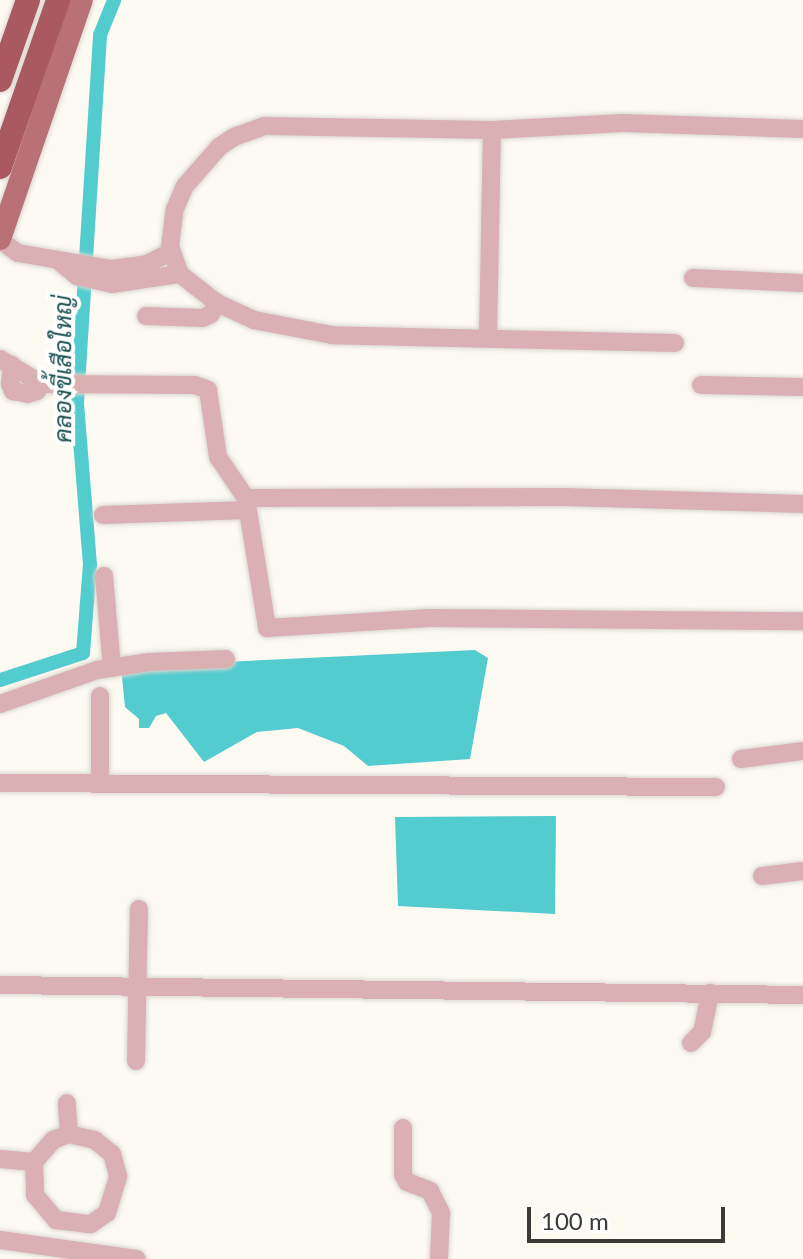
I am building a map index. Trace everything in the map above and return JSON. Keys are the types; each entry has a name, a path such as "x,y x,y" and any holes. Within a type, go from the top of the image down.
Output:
{"highway":[{"path":"0,80 28,0"},
{"path":"0,167 58,0"}],"main road":[{"path":"0,240 82,0"}],"street":[{"path":"675,343 295,331 254,320 217,303 180,274 171,252 175,209 185,186 205,161 234,137 265,126 492,130 623,123 803,129"},
{"path":"488,337 492,130"},
{"path":"0,240 18,253 130,283 180,274"},
{"path":"80,269 125,269 171,252"},
{"path":"693,278 803,283"},
{"path":"146,316 203,318 211,314 217,303"},
{"path":"6,362 42,384 195,385 208,390 218,457 246,504 267,628 430,618 803,621"},
{"path":"701,385 803,387"},
{"path":"103,515 246,504 566,497 803,504"},
{"path":"104,576 112,668"},
{"path":"0,704 112,668 226,659"},
{"path":"100,696 100,784"},
{"path":"741,759 803,751"},
{"path":"0,783 716,787"},
{"path":"762,876 803,871"},
{"path":"136,1061 139,909"},
{"path":"0,985 803,995"},
{"path":"691,1043 702,1032 710,993"},
{"path":"67,1103 69,1134"},
{"path":"403,1128 403,1175 407,1182 430,1191 441,1213 439,1259"},
{"path":"69,1134 95,1140 112,1154 118,1176 107,1213 91,1224 56,1220 35,1195 34,1162 53,1140 69,1134"},
{"path":"0,1159 34,1162"},
{"path":"0,1240 137,1259"}],"water":[{"path":"475,650 488,658 470,759 368,766 344,746 298,728 257,732 204,762 166,713 156,716 149,728 139,728 139,719 125,707 121,667"},
{"path":"556,816 555,914 398,906 395,817"}],"waterway":[{"name":"คลองขี้เสือใหญ่","path":"0,680 83,653 90,565 77,403 100,35 114,0"}]}
